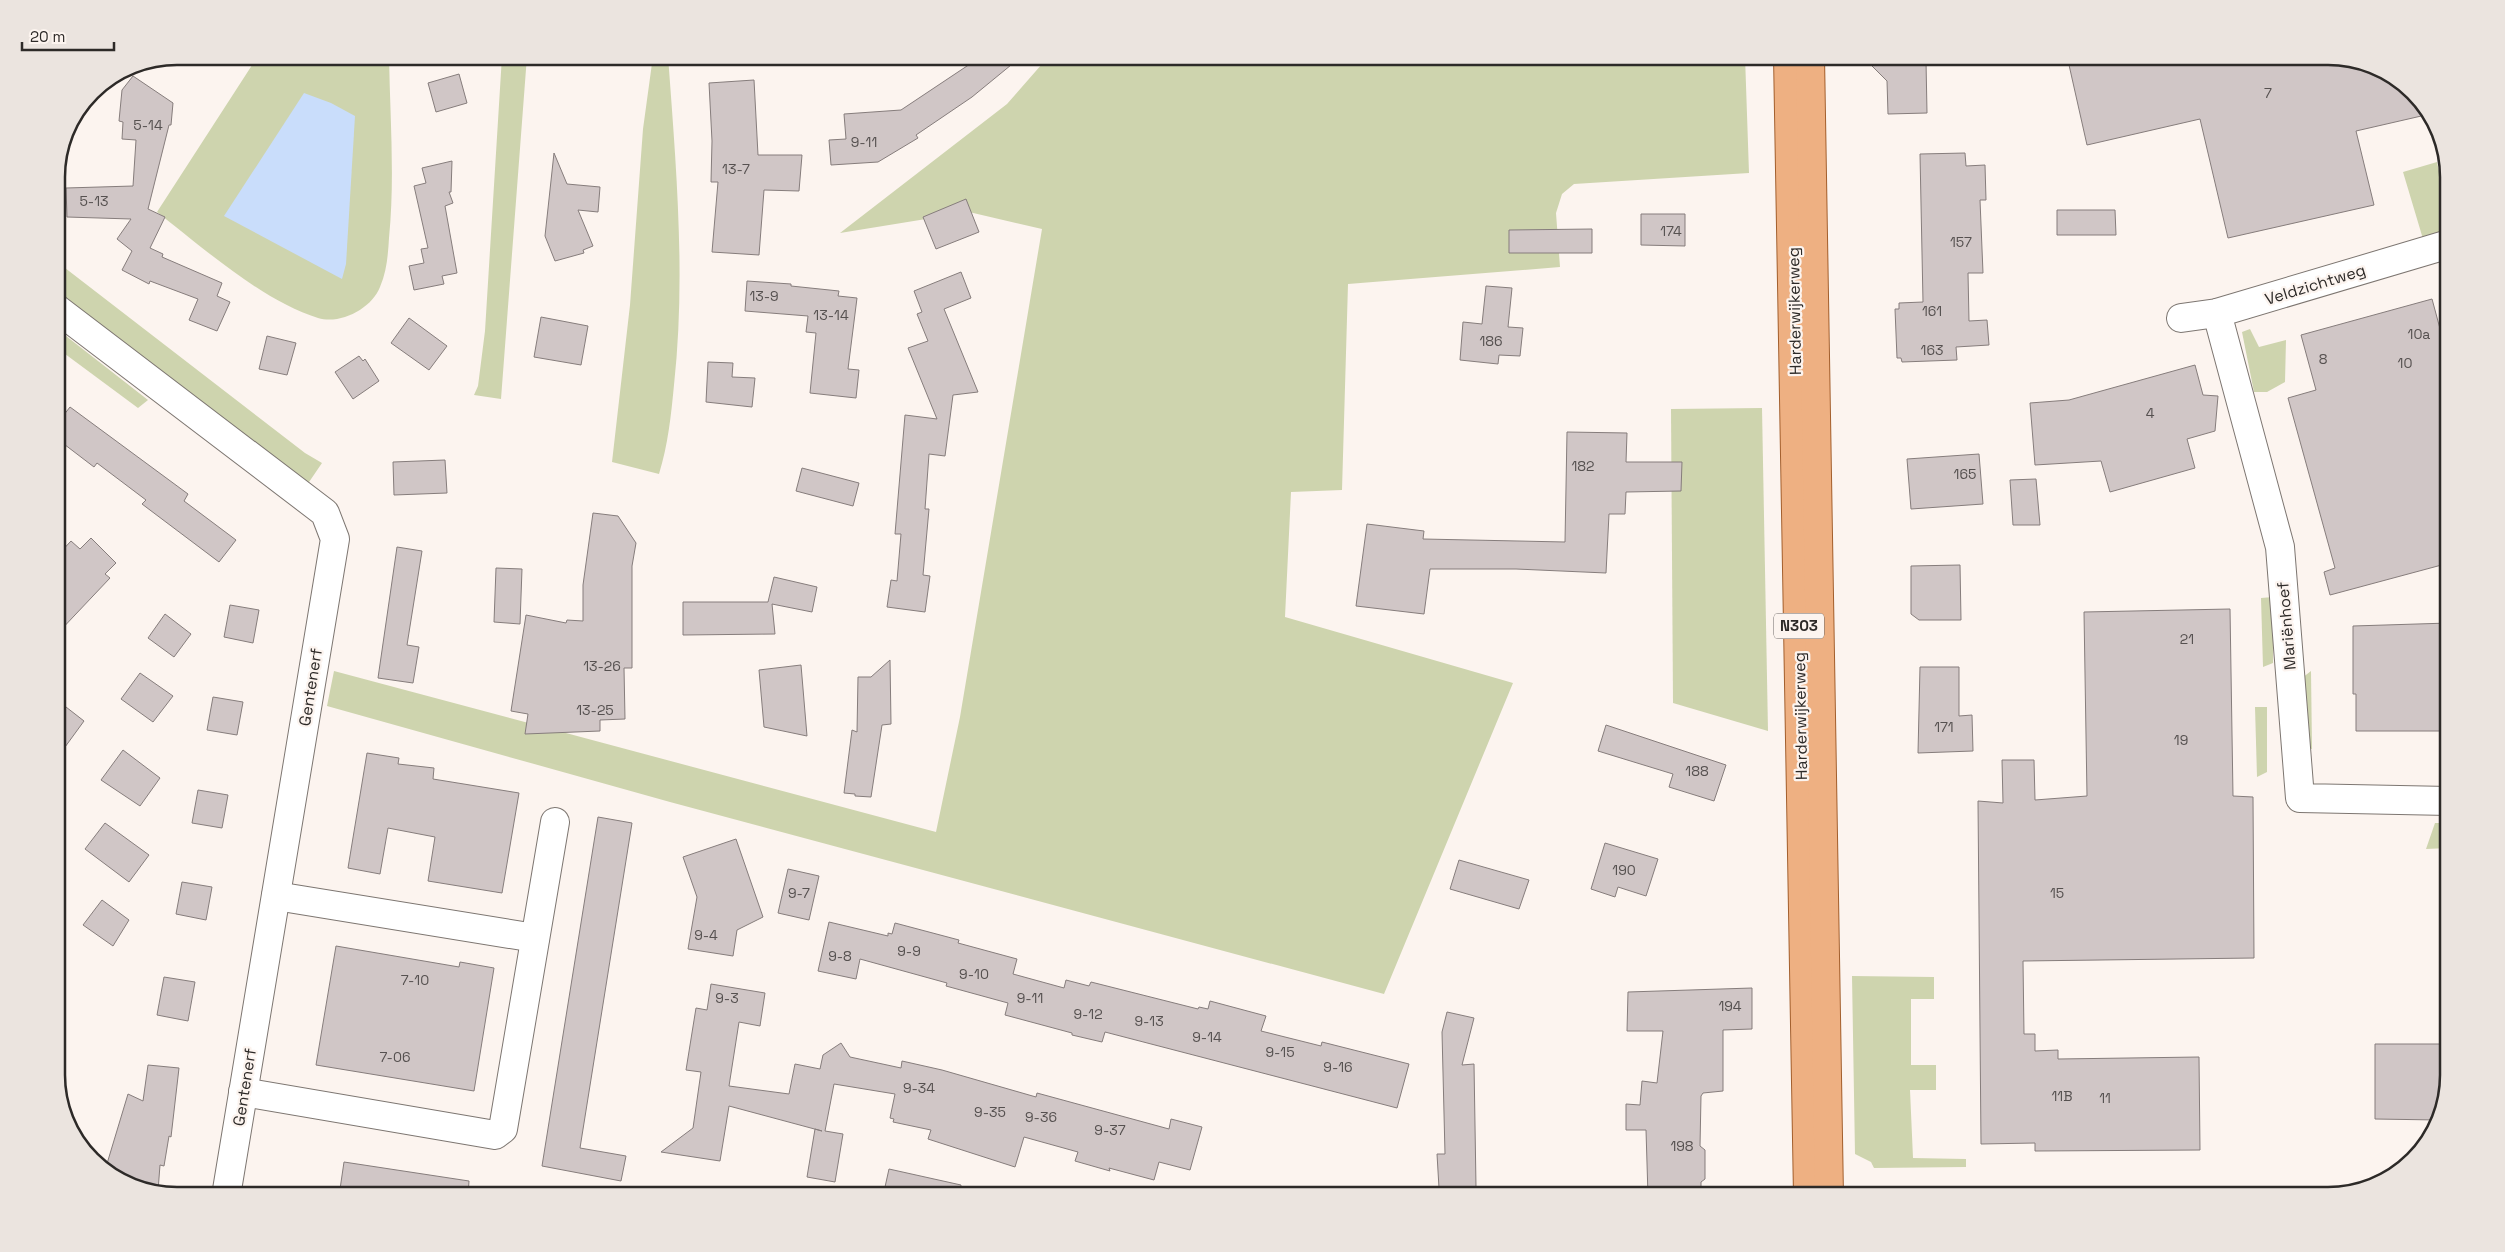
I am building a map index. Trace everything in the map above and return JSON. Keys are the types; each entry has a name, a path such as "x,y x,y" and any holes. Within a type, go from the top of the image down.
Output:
{"main road":[{"name":"Harderwijkerweg","path":"1788,65 1808,1187"},
{"name":"Harderwijkerweg","path":"1810,65 1829,1187"}],"street":[{"name":"Veldzichtweg","path":"2181,318 2218,313 2440,246"},
{"name":"Mariënhoef","path":"2218,313 2280,547 2300,798 2440,801"},
{"name":"Gentenerf","path":"65,316 325,513 335,539 227,1187"},
{"path":"243,1092 495,1135 503,1129 555,822"},
{"path":"276,896 534,938"}],"green space":[{"path":"252,65 389,65 392,193 387,262 376,295 363,308 346,317 327,320 297,310 255,287 213,257 157,212"},
{"path":"501,65 526,65 501,399 474,395 478,386 485,331"},
{"path":"652,65 669,65 677,179 679,303 674,385 667,441 659,474 612,462 630,305 643,129"},
{"path":"1041,65 1745,65 1749,173 1574,184 1562,194 1556,213 1560,267 1348,284 1342,490 1291,492 1285,617 1513,683 1384,994 670,802 327,706 334,671 936,832 960,717 1042,229 969,212 840,233 1007,104"},
{"path":"2437,162 2440,176 2440,234 2423,239 2403,172"},
{"path":"65,268 305,453 322,463 307,485 65,302"},
{"path":"2250,329 2259,347 2286,340 2285,382 2267,392 2254,392 2242,332"},
{"path":"65,335 148,400 138,408 65,354"},
{"path":"1762,408 1768,731 1673,703 1671,409"},
{"path":"2273,597 2273,663 2263,667 2261,598"},
{"path":"2311,671 2312,749 2303,748 2302,678"},
{"path":"2255,707 2267,707 2267,772 2257,777"},
{"path":"2435,823 2440,823 2440,848 2426,849"},
{"path":"1852,976 1934,977 1934,999 1911,999 1911,1065 1936,1065 1936,1090 1910,1090 1913,1158 1966,1159 1966,1167 1874,1168 1871,1162 1855,1154"}],"water":[{"path":"304,93 331,103 355,116 346,264 342,279 224,216"}],"building":[{"path":"968,65 1011,65 972,97 916,135 918,138 878,162 831,165 829,140 846,139 844,114 901,110"},
{"path":"1871,65 1926,65 1927,113 1888,114 1887,81"},
{"path":"2069,65 2328,65 2350,67 2364,71 2390,84 2412,103 2422,116 2356,131 2374,205 2228,238 2200,119 2087,145"},
{"path":"459,74 467,103 436,112 428,83"},
{"path":"133,76 173,103 171,125 169,125 148,209 165,217 150,248 163,254 162,257 222,283 217,296 230,302 217,331 189,320 198,299 150,281 149,284 122,270 132,251 117,239 131,219 67,217 66,188 133,186 136,140 122,139 123,122 119,121 122,90"},
{"path":"754,80 758,155 802,155 799,191 764,190 759,255 712,252 718,182 711,182 712,141 709,83"},
{"path":"554,153 567,184 600,187 598,212 578,210 593,246 583,250 584,253 555,261 545,236"},
{"path":"1965,153 1966,166 1985,165 1986,200 1980,200 1983,273 1968,273 1969,321 1987,320 1989,345 1956,347 1957,360 1902,362 1901,358 1897,358 1895,309 1899,309 1899,303 1923,302 1920,154"},
{"path":"452,161 451,192 449,192 453,203 445,206 457,273 442,276 444,284 414,290 409,266 424,263 421,249 428,248 414,186 426,183 422,168"},
{"path":"966,199 979,232 936,249 923,217"},
{"path":"2057,210 2115,210 2116,235 2057,235"},
{"path":"1641,214 1685,214 1685,246 1641,245"},
{"path":"1592,229 1592,253 1509,253 1509,230"},
{"path":"961,272 971,298 944,309 978,392 953,395 945,456 929,454 925,509 929,509 923,575 930,576 925,612 887,607 891,580 897,581 901,534 895,534 905,415 937,419 908,348 928,341 917,314 922,312 914,291"},
{"path":"747,281 791,284 791,286 839,291 838,296 857,298 848,369 859,370 856,398 810,393 816,333 806,332 808,316 745,311"},
{"path":"1486,286 1512,288 1508,327 1523,328 1520,356 1499,355 1498,364 1460,360 1463,322 1482,324"},
{"path":"2432,299 2440,329 2440,565 2330,595 2324,572 2335,568 2288,398 2316,390 2301,335"},
{"path":"541,317 588,326 581,365 534,357"},
{"path":"409,318 447,346 429,370 391,343"},
{"path":"267,336 296,343 287,375 259,369"},
{"path":"359,356 363,361 365,359 379,381 353,399 335,372"},
{"path":"708,362 733,363 732,377 755,378 752,407 706,402"},
{"path":"2195,365 2203,395 2218,396 2215,431 2187,439 2195,468 2110,492 2101,461 2035,465 2030,403 2069,400"},
{"path":"70,407 188,494 184,501 236,540 219,562 142,504 146,500 97,463 94,467 65,445 65,413"},
{"path":"1567,432 1627,433 1626,462 1682,462 1681,491 1626,492 1625,514 1609,514 1606,573 1516,569 1430,569 1424,614 1356,606 1367,524 1424,531 1423,539 1565,542"},
{"path":"1979,454 1983,504 1911,509 1907,459"},
{"path":"445,460 447,493 394,495 393,462"},
{"path":"802,468 859,483 853,506 796,491"},
{"path":"2036,479 2040,525 2013,525 2010,480"},
{"path":"593,513 618,516 636,543 632,566 632,668 624,668 625,719 600,720 600,731 525,734 528,714 511,711 526,615 566,623 567,620 583,621 583,585"},
{"path":"91,538 116,563 105,574 110,578 65,626 65,547 71,541 80,549"},
{"path":"397,547 422,551 407,645 419,647 413,683 378,678"},
{"path":"1960,565 1961,620 1919,620 1911,614 1911,566"},
{"path":"496,568 522,569 520,624 494,622"},
{"path":"774,577 817,587 812,612 772,604 775,634 683,635 683,602 768,602"},
{"path":"230,605 259,610 253,643 224,637"},
{"path":"2230,609 2233,796 2253,797 2254,958 2023,961 2024,1034 2035,1034 2035,1051 2058,1050 2058,1059 2199,1057 2200,1150 2035,1151 2035,1143 1981,1144 1978,801 2003,803 2002,760 2034,760 2035,800 2087,796 2084,612"},
{"path":"165,614 191,634 174,657 148,638"},
{"path":"2440,623 2440,731 2356,731 2356,694 2353,694 2353,626"},
{"path":"890,660 891,724 882,725 871,797 844,793 852,730 857,732 858,677 871,677"},
{"path":"801,665 807,736 764,727 759,670"},
{"path":"1920,667 1959,667 1959,716 1972,715 1973,751 1918,753"},
{"path":"140,673 173,696 153,722 121,699"},
{"path":"213,697 243,702 237,735 207,730"},
{"path":"65,706 84,721 65,747"},
{"path":"1606,725 1726,765 1714,801 1669,787 1673,774 1598,751"},
{"path":"123,750 160,778 140,806 101,780"},
{"path":"367,753 399,758 398,764 434,768 433,779 519,793 502,893 428,881 435,837 388,828 380,874 348,868"},
{"path":"198,790 228,795 222,828 192,823"},
{"path":"598,817 632,823 580,1148 626,1156 621,1181 542,1166"},
{"path":"105,823 149,855 129,882 85,849"},
{"path":"736,839 763,917 737,930 733,956 688,949 697,897 683,857"},
{"path":"1605,843 1658,859 1646,896 1618,887 1615,897 1591,889"},
{"path":"1459,860 1529,880 1519,909 1450,889"},
{"path":"788,869 819,876 809,920 778,913"},
{"path":"182,882 212,887 206,920 176,914"},
{"path":"102,900 129,920 113,946 83,925"},
{"path":"829,922 888,936 888,933 892,934 895,923 959,940 958,943 1017,959 1013,974 1064,988 1066,980 1089,986 1091,982 1198,1009 1199,1007 1208,1009 1210,1001 1266,1016 1261,1031 1321,1046 1322,1042 1409,1064 1397,1108 1105,1032 1102,1042 1072,1035 1072,1033 1005,1015 1008,1003 946,986 947,983 860,959 856,979 818,971"},
{"path":"336,946 459,967 460,962 494,968 474,1091 316,1065"},
{"path":"164,977 195,982 188,1021 157,1015"},
{"path":"711,984 765,993 760,1026 739,1022 729,1086 789,1094 795,1064 820,1069 823,1055 841,1043 850,1057 901,1068 902,1061 942,1070 1036,1097 1037,1093 1169,1129 1171,1119 1202,1127 1190,1170 1159,1162 1154,1180 1109,1168 1110,1171 1075,1161 1078,1152 1024,1137 1015,1167 928,1139 931,1130 893,1122 894,1119 890,1118 895,1094 834,1084 825,1131 843,1134 835,1182 807,1177 815,1129 729,1106 720,1161 661,1152 693,1128 701,1072 686,1070 696,1008 707,1010"},
{"path":"1752,988 1752,1029 1723,1030 1723,1091 1703,1093 1701,1096 1700,1146 1705,1150 1705,1179 1701,1182 1701,1187 1648,1187 1646,1130 1626,1130 1626,1104 1640,1105 1642,1081 1657,1083 1663,1031 1627,1031 1628,992"},
{"path":"1447,1012 1474,1018 1462,1065 1474,1064 1476,1187 1439,1187 1437,1154 1445,1154 1442,1032"},
{"path":"2375,1044 2440,1044 2439,1089 2430,1120 2375,1119"},
{"path":"148,1065 179,1068 171,1137 169,1136 164,1166 160,1165 158,1185 141,1181 107,1162 128,1094 143,1101"},
{"path":"344,1162 469,1181 469,1187 340,1187"},
{"path":"889,1169 961,1185 961,1187 885,1187"}]}
